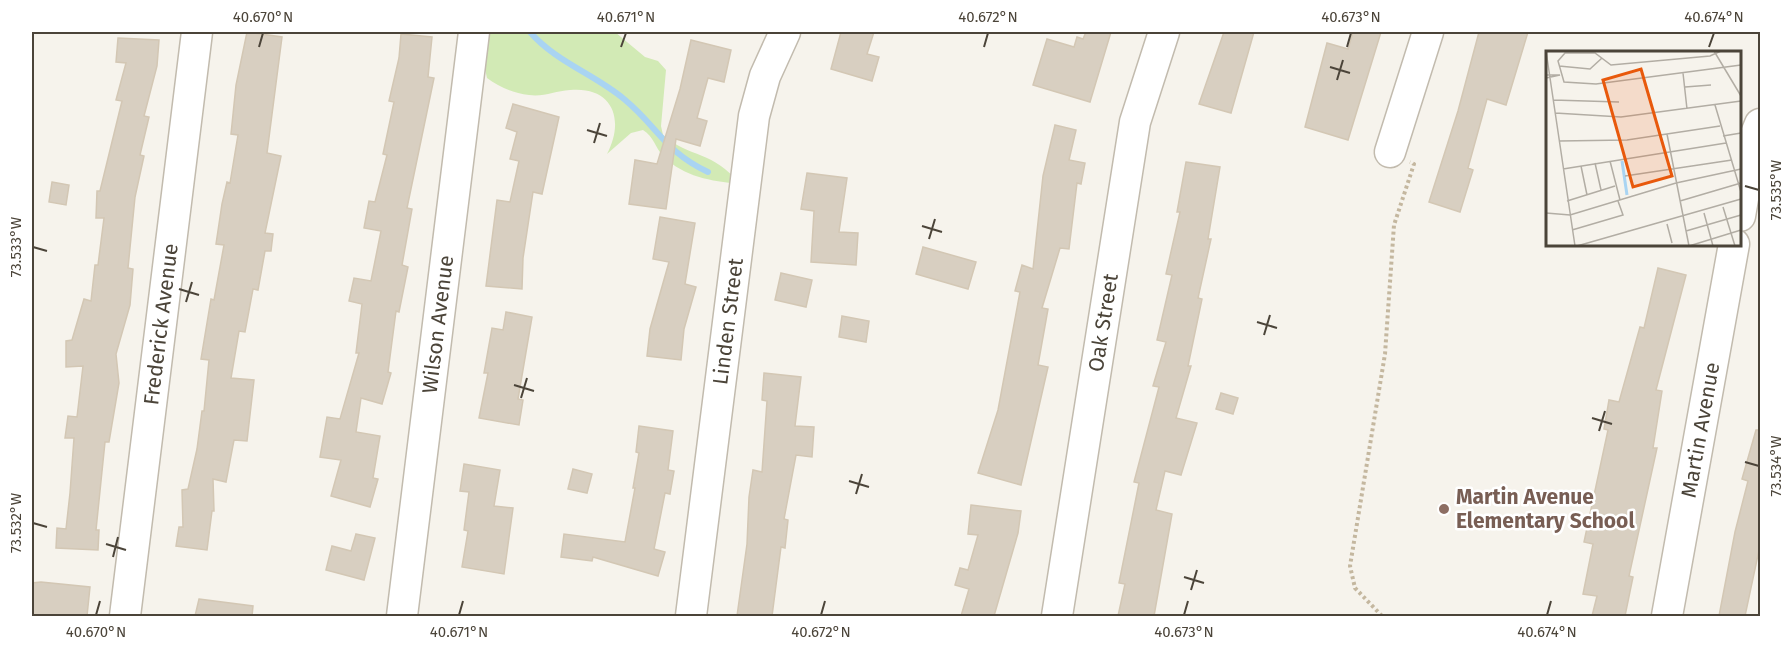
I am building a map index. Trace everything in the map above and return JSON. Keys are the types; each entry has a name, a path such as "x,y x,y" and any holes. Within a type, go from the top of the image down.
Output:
{"street":[{"name":"Frederick Avenue","path":"125,616 197,32"},
{"name":"Wilson Avenue","path":"402,616 474,32"},
{"name":"Linden Street","path":"691,616 754,116 765,76 785,32"},
{"name":"Oak Street","path":"1058,616 1135,122 1164,32"},
{"path":"1402,158 1428,32"},
{"path":"1741,210 1753,141 1761,124"},
{"name":"Martin Avenue","path":"1667,616 1734,246"}],"path":[{"path":"1382,616 1355,588 1350,566 1385,354 1394,225 1402,158"}],"green space":[{"path":"485,32 615,32 645,57 658,61 666,70 661,126 663,135 682,148 721,166 739,184 698,177 680,169 663,156 650,136 643,130 631,133 607,154 615,129 615,118 605,100 585,90 534,95 517,93 496,84 487,78 482,55"}],"building":[{"path":"247,32 282,37 267,153 281,156 265,233 273,234 271,251 265,251 258,290 253,289 245,332 239,331 231,378 254,380 247,441 234,440 226,482 213,479 214,511 212,511 207,550 176,546 179,527 183,527 182,490 188,489 202,411 204,411 209,360 201,359 211,299 214,300 224,245 216,244 222,204 227,182 230,183 238,135 231,134 236,85"},
{"path":"841,32 874,32 867,54 879,57 872,81 831,69"},
{"path":"1086,32 1111,32 1090,102 1033,85 1047,39 1074,47 1077,37 1083,39"},
{"path":"1224,32 1254,32 1231,113 1199,104"},
{"path":"1353,32 1381,32 1348,140 1305,127 1327,43 1348,49"},
{"path":"1479,32 1528,32 1506,105 1487,99 1468,168 1473,170 1460,212 1429,202 1458,111"},
{"path":"401,34 432,37 428,77 434,78 407,208 412,209 402,265 408,267 399,312 396,311 388,372 391,373 382,404 361,398 356,432 380,436 373,478 378,479 370,507 331,496 341,460 320,457 327,417 340,419 359,353 356,353 362,304 349,301 354,278 371,281 381,231 364,228 369,201 375,202 387,155 383,154 394,102 389,101 399,58"},
{"path":"118,38 159,40 157,66 144,116 149,117 140,155 144,156 135,197 128,268 133,269 130,305 116,354 119,383 109,442 105,442 96,530 99,530 98,550 56,548 57,528 66,529 70,493 74,438 65,438 68,416 77,417 83,366 66,367 66,341 72,340 84,299 91,301 95,265 98,265 104,218 96,218 97,191 100,191 122,101 116,100 126,63 116,62"},
{"path":"691,40 731,50 724,82 708,78 697,118 707,121 700,146 676,139 666,209 629,204 635,160 657,164 680,89"},
{"path":"513,104 559,117 542,194 533,192 523,258 522,289 486,286 497,200 510,202 519,161 510,159 517,132 506,128"},
{"path":"1055,125 1076,130 1069,160 1085,163 1081,184 1077,183 1069,249 1060,248 1042,308 1048,309 1038,365 1048,367 1021,485 978,473 998,410 1020,292 1015,291 1022,265 1033,269 1043,176"},
{"path":"1186,162 1220,167 1208,239 1211,239 1198,298 1202,299 1188,366 1191,366 1176,418 1197,423 1181,475 1165,471 1156,510 1172,514 1154,616 1118,616 1125,584 1119,583 1139,483 1134,482 1159,387 1153,386 1166,342 1157,340 1172,275 1166,274 1180,212 1177,212"},
{"path":"807,173 847,178 839,232 858,233 856,265 811,262 814,211 801,209"},
{"path":"52,182 69,185 66,205 49,202"},
{"path":"660,217 695,223 685,284 696,287 684,329 681,360 647,356 650,329 669,262 653,259"},
{"path":"923,247 976,262 968,289 916,274"},
{"path":"1658,268 1686,275 1656,390 1662,391 1653,448 1657,448 1629,576 1633,577 1625,616 1592,616 1597,596 1583,594 1593,544 1584,542 1608,430 1604,429 1609,400 1619,402 1640,327 1644,328"},
{"path":"781,273 812,280 806,307 775,300"},
{"path":"506,312 532,317 518,399 523,400 519,425 479,418 488,373 484,373 492,328 503,330"},
{"path":"842,316 869,321 866,342 839,337"},
{"path":"764,373 801,377 795,426 814,427 812,457 796,455 784,519 788,520 785,548 781,547 772,616 737,616 747,544 749,497 753,470 762,472 767,401 762,400"},
{"path":"1221,393 1238,398 1233,414 1216,409"},
{"path":"639,426 673,431 668,470 674,471 670,494 665,493 654,549 665,552 658,576 593,557 592,561 561,557 564,534 625,542 635,488 633,488 639,453 636,452"},
{"path":"1756,430 1761,430 1761,541 1745,616 1719,616 1735,532 1748,481 1742,479"},
{"path":"464,464 500,470 494,506 513,508 504,574 462,567 468,531 464,530 469,492 460,491"},
{"path":"573,469 592,474 587,493 568,489"},
{"path":"971,505 1021,511 1018,533 994,616 961,616 969,589 955,585 960,568 968,570 978,535 968,534"},
{"path":"356,534 375,538 364,580 326,570 332,546 351,551"},
{"path":"32,583 90,587 87,616 32,616"},
{"path":"199,599 253,606 252,616 195,616"}],"waterway":[{"path":"530,32 551,52 624,99 681,156 708,172"}],"place":[{"name":"Martin Avenue Elementary School","path":"1444,509"}]}
